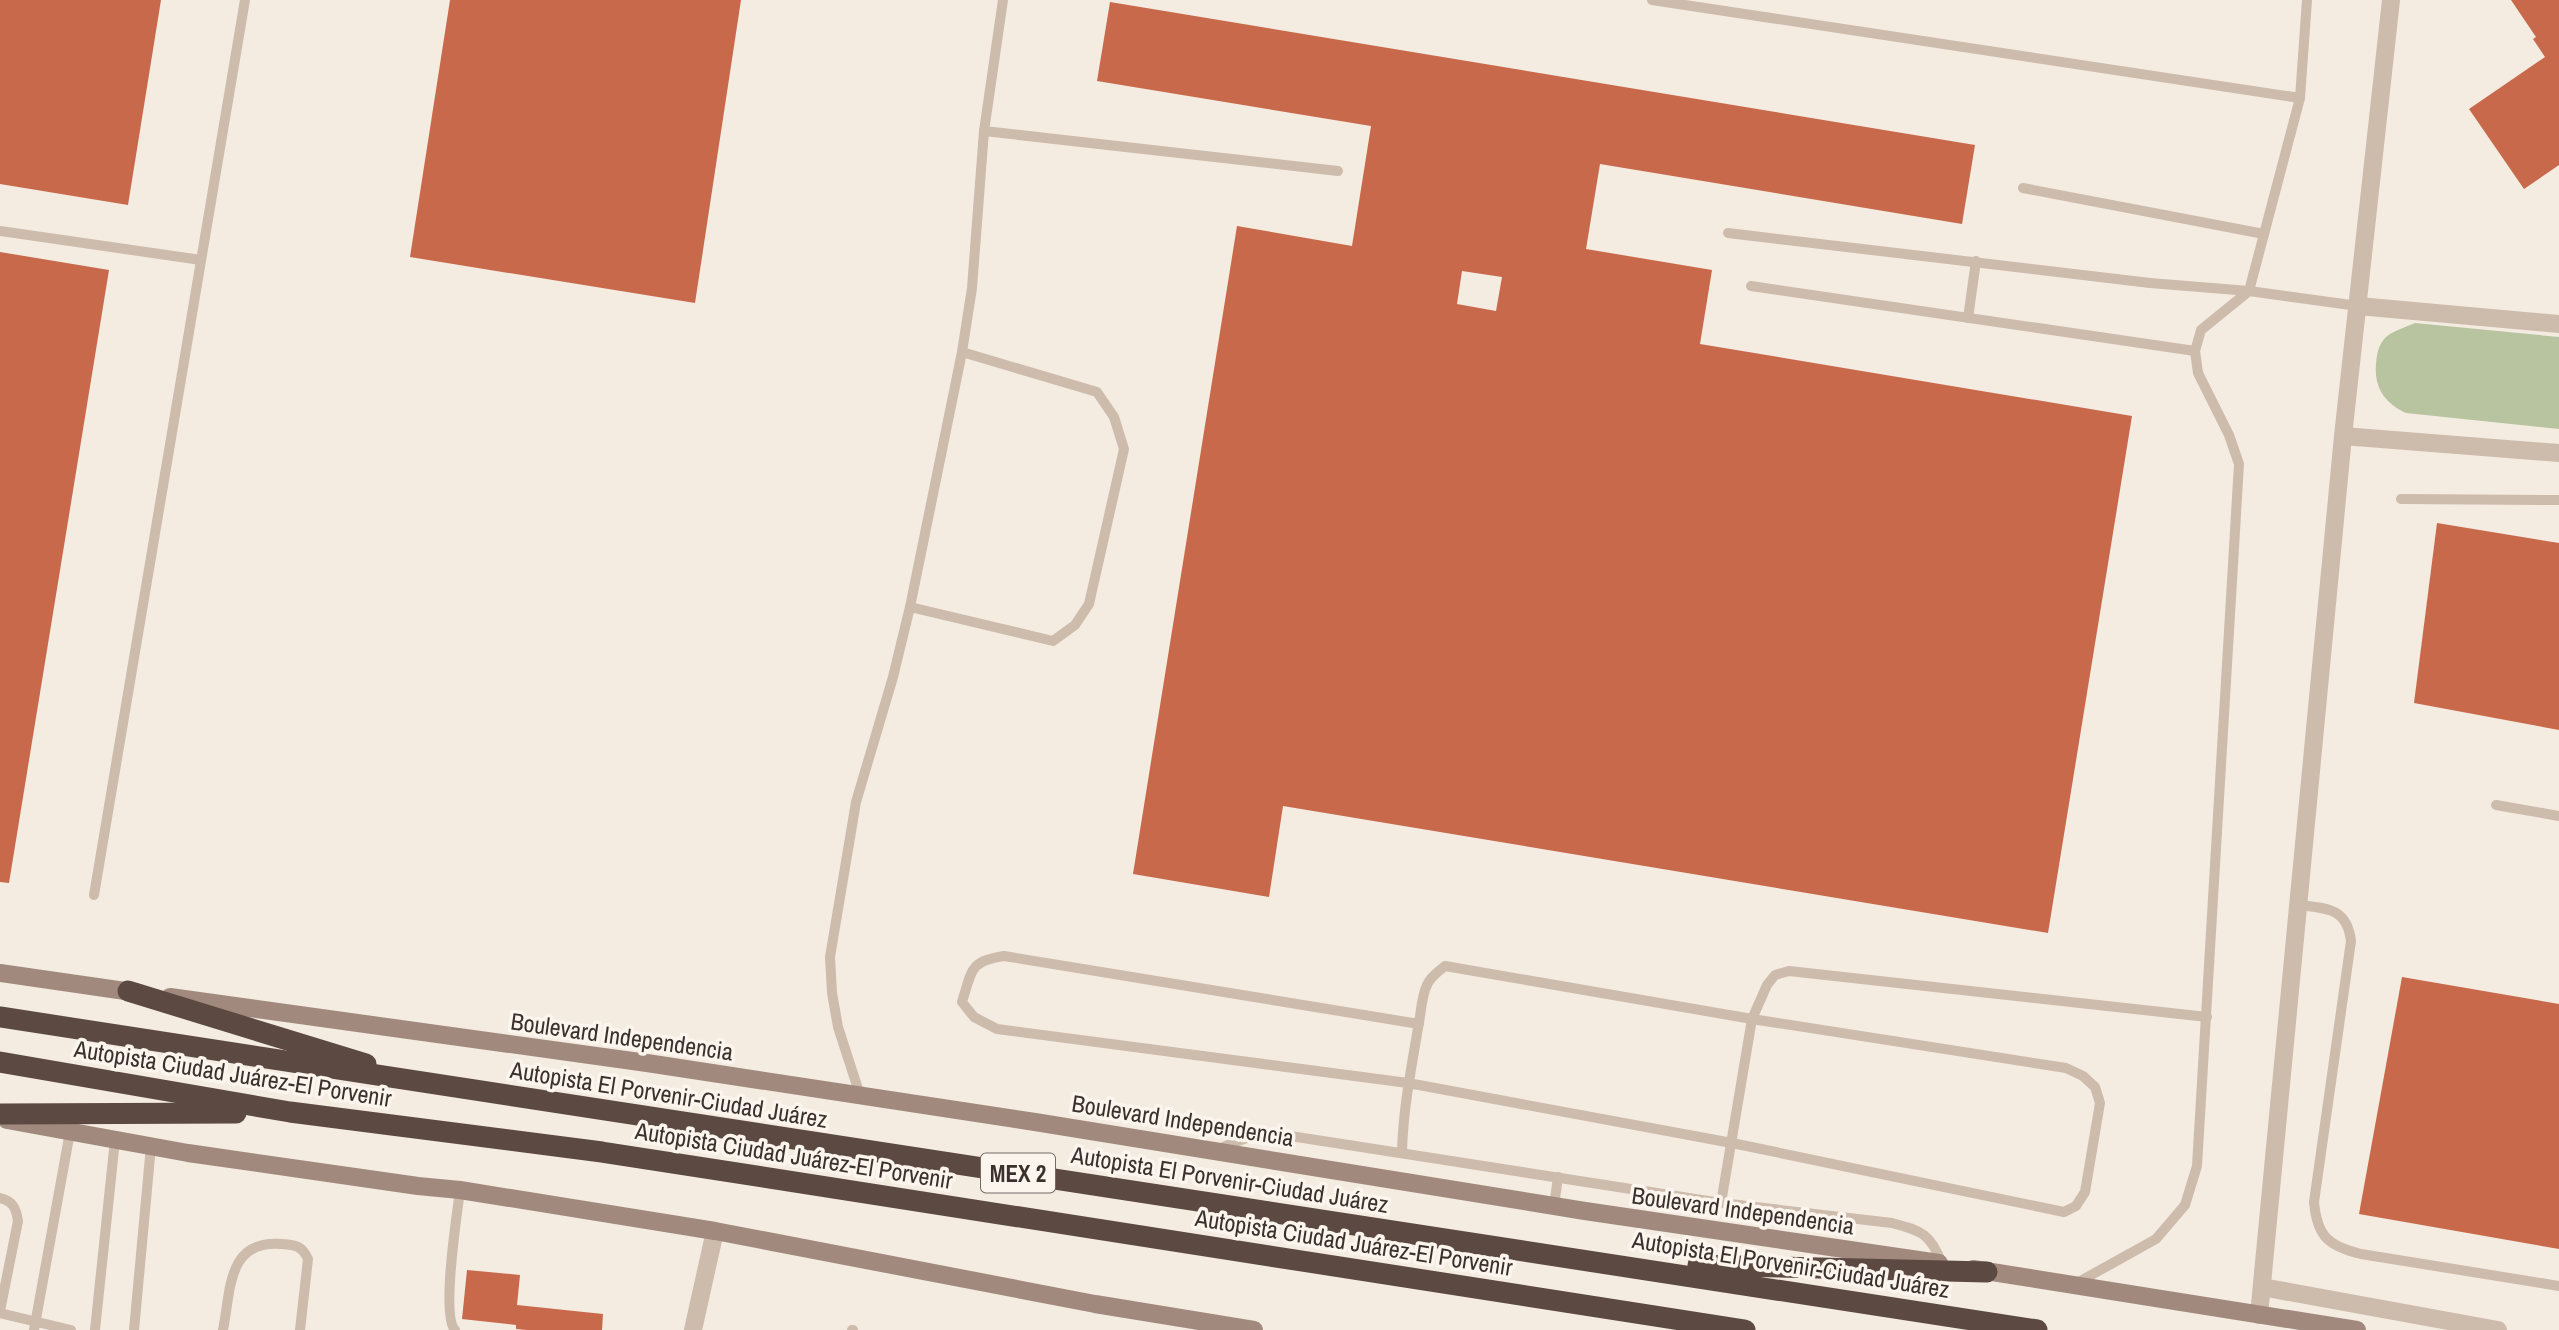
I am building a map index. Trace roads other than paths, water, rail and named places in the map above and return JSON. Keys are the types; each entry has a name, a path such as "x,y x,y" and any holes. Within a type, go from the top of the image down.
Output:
{"highway":[{"path":"128,991 438,1086"},
{"name":"Autopista El Porvenir-Ciudad Juárez","path":"0,1017 438,1086 1615,1263 2037,1330"},
{"name":"Autopista Ciudad Juárez-El Porvenir","path":"0,1062 290,1112 602,1152 1745,1330"},
{"path":"0,1114 290,1112"},
{"path":"1615,1263 1987,1272"}],"main road":[{"name":"Boulevard Independencia","path":"0,973 647,1063 2357,1330"},
{"path":"0,1119 151,1146 460,1190 715,1231 1081,1301 1254,1330"}],"street":[{"path":"2259,1315 2343,436 2391,0"},
{"path":"2358,306 2559,324"},
{"path":"2343,436 2559,453"},
{"path":"693,1330 715,1231"},
{"path":"2262,1287 2498,1330"}],"lane":[{"path":"93,895 245,0"},
{"path":"860,1096 838,1027 832,993 830,957 856,802 893,677 910,607 962,352 972,288 984,131 1003,0"},
{"path":"1652,0 2300,98"},
{"path":"2073,1285 2156,1239 2185,1205 2197,1166 2239,464 2230,435 2198,373 2195,351 2201,330 2249,291 2300,98 2306,0"},
{"path":"984,131 1338,171"},
{"path":"2022,188 2264,234"},
{"path":"0,231 201,260"},
{"path":"1728,233 2150,283 2249,291 2358,306"},
{"path":"1968,318 1976,261"},
{"path":"1751,286 2195,351"},
{"path":"910,607 1053,641 1075,625 1089,604 1124,449 1114,417 1097,392 962,352"},
{"path":"2401,499 2559,500"},
{"path":"2496,805 2559,816"},
{"path":"2298,905 2331,909 2343,917 2350,929 2351,941 2314,1202 2316,1222 2327,1240 2340,1249 2361,1254 2559,1286"},
{"path":"1402,1152 1402,1115 1408,1083 1419,1024 1426,987 1433,975 1445,966 1752,1019 2066,1068 2083,1076 2095,1087 2100,1103 2096,1139 2085,1192 2076,1206 2064,1212 1732,1143 1408,1083 997,1028 974,1017 962,1002 973,968 986,958 1004,956 1419,1024"},
{"path":"1721,1203 1752,1019 1767,985 1775,975 1789,971 2207,1017"},
{"path":"35,1326 70,1132"},
{"path":"1216,1150 1246,1137 1265,1134 1402,1152 1721,1203 1892,1223 1927,1236 1935,1245 1942,1264"},
{"path":"95,1330 115,1140"},
{"path":"134,1330 151,1146"},
{"path":"1554,1206 1558,1177"},
{"path":"455,1330 451,1325 448,1305 460,1190"},
{"path":"0,1198 8,1199 15,1207 18,1220 0,1312 35,1326 71,1330"},
{"path":"223,1330 235,1266 247,1250 267,1242 296,1245 304,1251 308,1259 300,1330"}]}
